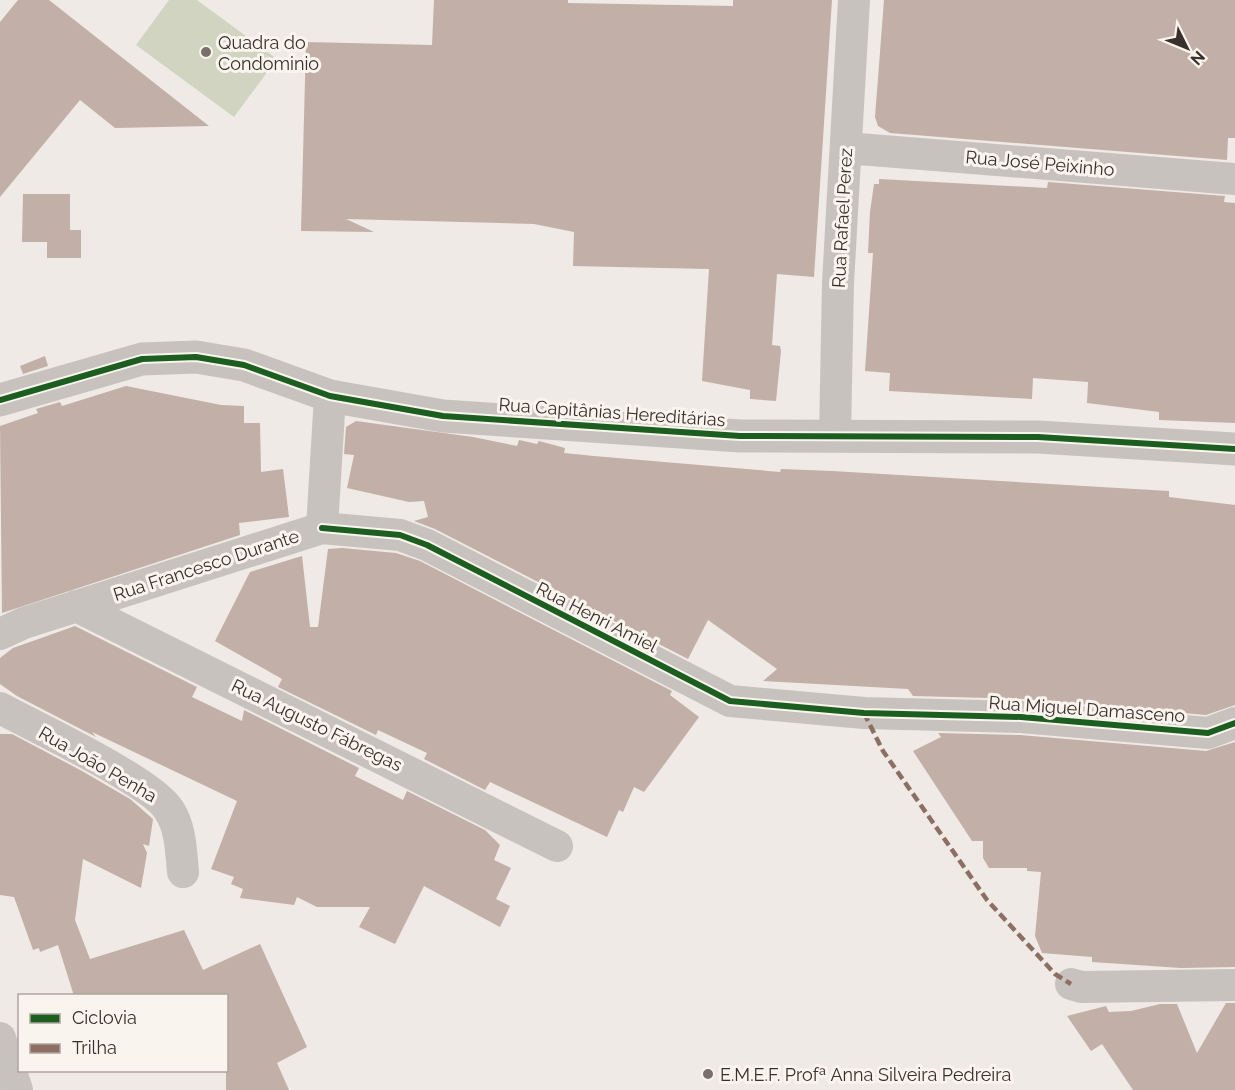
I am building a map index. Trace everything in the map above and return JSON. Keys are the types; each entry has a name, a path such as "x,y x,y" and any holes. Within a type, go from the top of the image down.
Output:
{"street":[{"name":"Rua Rafael Perez","path":"835,436 838,283 854,0"},
{"name":"Rua José Peixinho","path":"846,148 1235,179"},
{"name":"Rua Capitânias Hereditárias","path":"0,400 142,359 196,357 244,365 330,396 443,416 731,436 1038,437 1235,449"},
{"name":"Rua Francesco Durante","path":"0,634 76,606 322,528 330,396"},
{"name":"Rua Henri Amiel","path":"322,528 400,535 427,544 730,701 864,713"},
{"name":"Rua Augusto Fábregas","path":"76,606 557,846"},
{"name":"Rua João Penha","path":"0,708 138,783 160,798 170,811 179,834 183,872"},
{"name":"Rua Miguel Damasceno","path":"864,713 1021,717 1208,733 1235,723"},
{"path":"1071,984 1081,987 1235,985"},
{"path":"0,1038 17,1090"}],"green space":[{"name":"Quadra do Condominio","path":"169,0 197,0 277,59 234,117 136,45"}],"building":[{"path":"18,0 49,0 209,126 115,128 80,100 0,197 0,22"},
{"path":"434,0 568,0 568,3 733,6 733,0 832,0 814,277 777,274 772,345 780,346 781,351 776,401 750,399 750,390 702,381 709,269 573,266 574,232 534,224 346,219 374,232 301,231 306,42 432,45"},
{"path":"884,0 1235,0 1235,138 1228,138 1227,160 890,133 878,126 875,117"},
{"path":"879,179 1047,188 1048,182 1225,196 1224,202 1235,203 1235,423 1159,420 1159,412 1087,403 1088,382 1033,378 1032,399 889,391 890,373 865,371 873,253 868,253 870,212 874,184 879,184"},
{"path":"23,194 70,194 70,230 81,230 81,258 47,258 47,242 22,242"},
{"path":"45,356 48,366 23,374 20,366"},
{"path":"126,386 221,405 244,406 244,423 260,423 261,472 283,469 289,517 239,523 240,535 2,613 0,426 38,413 36,409 60,402 62,406"},
{"path":"356,421 473,437 517,446 519,440 537,444 539,441 565,448 564,453 594,456 780,472 781,469 832,471 1169,491 1169,497 1235,505 1235,705 1206,715 1023,699 913,696 908,689 763,681 777,669 708,620 688,659 435,529 414,521 428,517 424,501 409,502 347,488 354,455 344,454 346,427"},
{"path":"342,548 396,553 420,561 672,691 670,695 699,717 644,792 634,787 623,812 619,810 607,837 490,782 485,790 424,759 427,753 378,730 376,735 278,687 282,679 215,641 250,572 302,556 310,627 318,627 328,549"},
{"path":"75,626 197,687 192,697 242,721 244,710 359,768 355,776 403,800 407,791 485,830 500,845 494,860 511,868 496,899 510,906 500,927 424,886 395,944 359,927 370,907 317,907 297,897 294,905 240,898 243,889 231,884 234,877 211,869 237,801 92,732 96,737 17,696 0,684 0,658 13,648"},
{"path":"938,733 1020,735 1206,751 1235,742 1235,967 1181,968 1092,962 1092,957 1042,953 1035,936 1041,872 1027,871 1027,868 989,868 983,858 983,841 972,841 913,751 941,737"},
{"path":"0,734 12,734 130,799 153,819 149,846 143,844 147,853 141,888 83,859 75,920 90,959 184,930 203,970 260,944 307,1047 277,1063 289,1090 226,1090 228,994 73,994 58,945 40,952 39,948 33,950 14,897 0,895"},
{"path":"1226,1003 1235,1003 1235,1090 1133,1090 1102,1044 1091,1051 1067,1016 1106,1006 1109,1012 1131,1011 1160,1004 1177,1004 1197,1053"}],"marked path":[{"path":"864,713 883,751 987,900 1055,974 1071,984"}],"cycle path":[{"path":"0,400 142,359 196,357 244,365 330,396 443,416 740,436 1038,437 1235,449"},
{"path":"322,528 400,535 427,545 730,701 864,713 1021,717 1208,733 1235,723"}],"place":[{"name":"Quadra do Condominio","path":"206,52"},
{"name":"E.M.E.F. Profª Anna Silveira Pedreira","path":"708,1074"}]}
